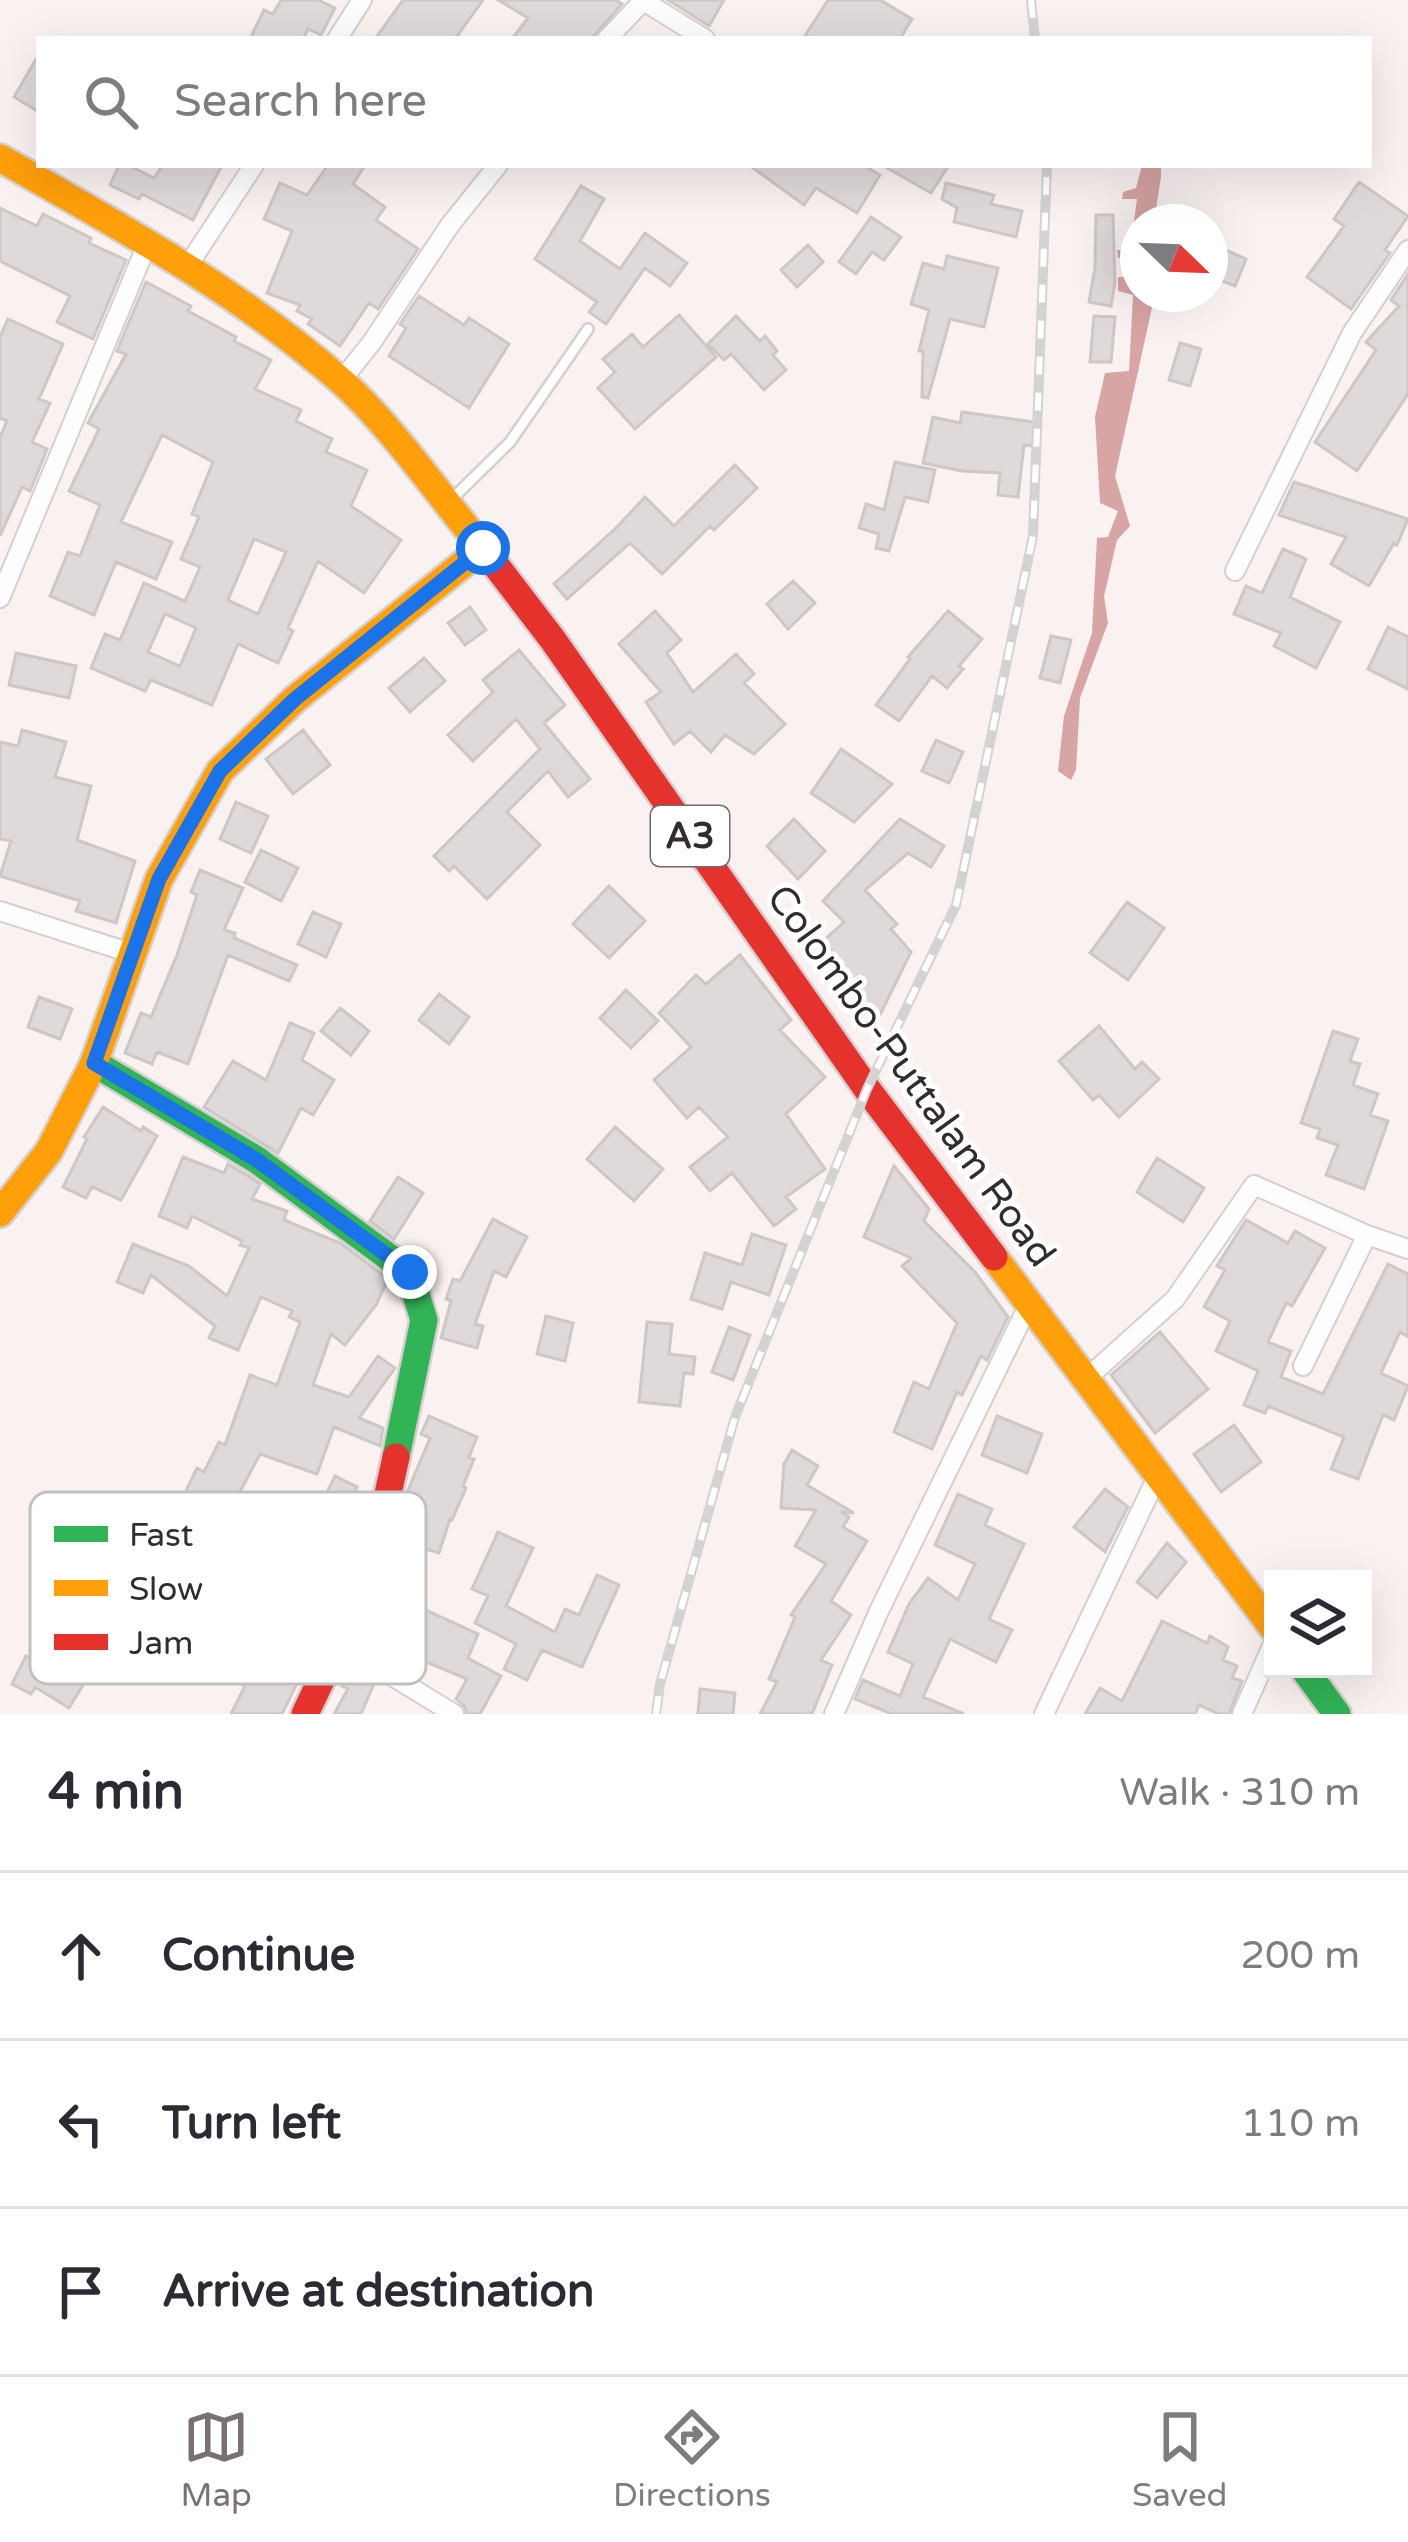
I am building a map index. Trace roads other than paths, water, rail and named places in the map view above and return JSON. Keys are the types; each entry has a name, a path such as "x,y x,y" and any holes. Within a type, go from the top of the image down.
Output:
{"main road":[{"name":"Colombo-Puttalam Road","path":"0,158 188,267 272,325 341,381 447,504 553,640 867,1089 1264,1616"},
{"path":"0,1213 49,1151 94,1063 159,879 220,771 295,699 483,548"},
{"path":"94,1063 257,1160 410,1272 424,1319 388,1492"},
{"path":"1311,1678 1337,1714"},
{"path":"304,1714 318,1684"}],"street":[{"path":"339,36 362,0"},
{"path":"611,36 643,0 700,36"},
{"path":"188,267 252,168"},
{"path":"341,381 496,168"},
{"path":"0,598 148,242"},
{"path":"1235,571 1352,334 1408,250"},
{"path":"0,910 134,954"},
{"path":"1086,1378 1174,1299 1253,1185 1408,1249"},
{"path":"1303,1366 1366,1235"},
{"path":"834,1714 879,1611 1029,1304"},
{"path":"1043,1714 1157,1477"},
{"path":"1242,1714 1264,1664"},
{"path":"405,1684 454,1714"}],"lane":[{"path":"447,504 510,442 588,329"}],"railway":[{"path":"1031,0 1035,36"},
{"path":"656,1714 660,1684 735,1417 867,1089 956,905 1033,536 1047,168"}]}
